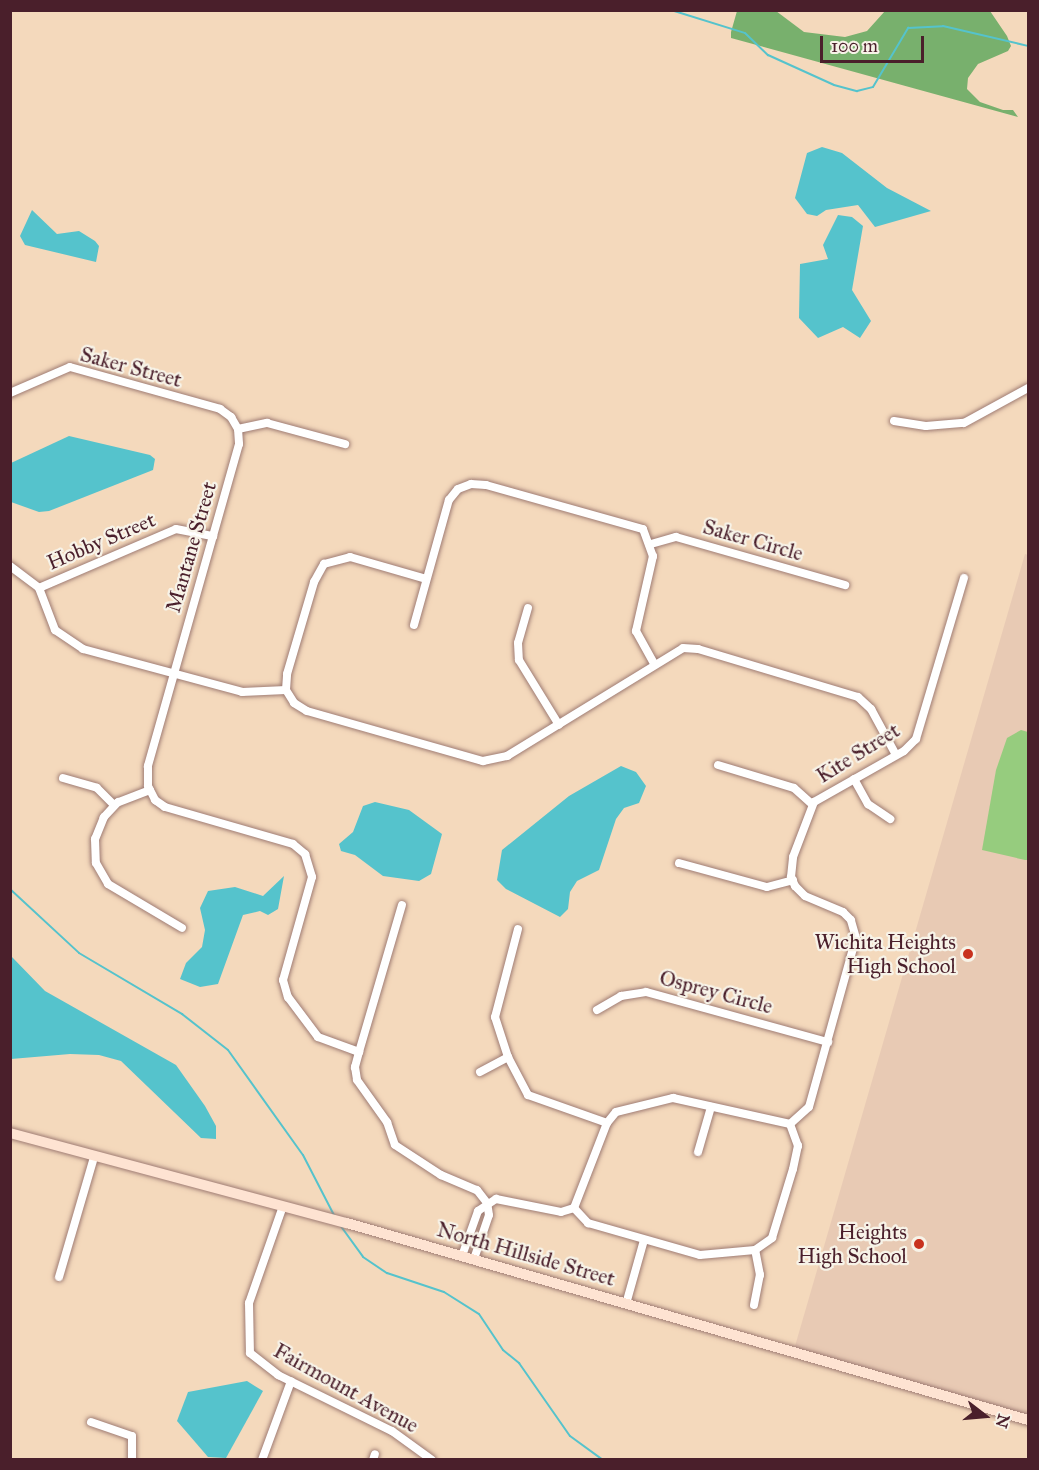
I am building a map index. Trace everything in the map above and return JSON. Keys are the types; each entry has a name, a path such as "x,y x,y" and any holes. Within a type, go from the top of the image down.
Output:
{"main road":[{"name":"North Hillside Street","path":"10,1131 94,1157 311,1213 474,1259 1029,1420"}],"street":[{"name":"Saker Street","path":"10,393 70,367 220,410 231,417 238,429"},
{"path":"894,421 926,426 964,423 1029,387"},
{"path":"238,429 267,423 345,444"},
{"name":"Mantane Street","path":"150,790 148,766 239,444 238,429"},
{"path":"414,625 449,500 458,489 471,484 486,485 627,522 643,529 651,544 653,556 636,626 639,642 654,664"},
{"name":"Hobby Street","path":"39,588 176,529 213,536"},
{"name":"Saker Circle","path":"651,544 676,537 845,585"},
{"path":"426,579 355,558 341,557 324,564 314,582 287,674 286,690 294,704 307,711 486,761 502,759 677,650 698,649 854,695 869,706 896,755"},
{"path":"10,566 39,588 55,630 71,644 173,675 248,693 286,690"},
{"name":"Kite Street","path":"793,880 793,857 812,804 896,755 916,739 964,578"},
{"path":"528,608 518,644 519,660 559,725"},
{"path":"718,765 794,788 812,804"},
{"path":"63,778 97,788 114,805"},
{"path":"854,779 868,804 890,819"},
{"path":"182,928 108,884 101,874 94,852 104,817 114,805 150,790 165,807 293,844 305,854 312,877 283,980 284,989 318,1038 359,1052"},
{"path":"679,863 767,887 793,880 805,896 843,912 855,928 855,949 809,1107 790,1124"},
{"path":"402,905 355,1067 357,1080 387,1122 395,1145 441,1175 477,1190 487,1203 489,1215 474,1259"},
{"path":"518,929 495,1017 508,1057 528,1095 607,1123"},
{"name":"Osprey Circle","path":"597,1010 621,996 646,992 828,1042"},
{"path":"480,1072 508,1057"},
{"path":"574,1208 607,1123 616,1112 665,1099 683,1099 790,1124"},
{"path":"698,1152 711,1107"},
{"path":"574,1208 588,1223 644,1240 712,1256 755,1250 772,1238 793,1169 798,1146 790,1124"},
{"path":"59,1277 94,1157"},
{"path":"462,1256 478,1211 487,1203 507,1199 561,1212 574,1208"},
{"name":"Fairmount Avenue","path":"283,1206 249,1303 247,1332 250,1353 291,1381 392,1431 432,1460"},
{"path":"626,1304 644,1240"},
{"path":"754,1305 760,1275 755,1250"},
{"path":"262,1460 291,1381"},
{"path":"91,1422 132,1436 132,1460"}],"shaded area":[{"name":"Wichita Heights High School","path":"1025,554 1028,555 1028,1419 793,1353"}],"green space":[{"path":"737,11 776,11 804,32 845,37 867,31 885,11 990,11 1011,46 1008,51 978,64 968,78 967,89 980,102 1003,110 1013,110 1018,117 731,38"},
{"path":"1021,730 1028,732 1028,860 982,850 996,770 1007,738"}],"water":[{"path":"822,147 842,153 887,188 931,211 875,227 858,205 826,210 817,216 807,214 795,198 807,153"},
{"path":"32,210 57,234 79,231 95,241 99,246 96,262 25,245 20,236"},
{"path":"838,215 852,217 863,226 852,290 871,321 860,338 843,327 818,338 799,318 800,264 828,259 823,245"},
{"path":"69,436 150,455 155,459 153,470 49,511 39,512 11,502 11,463"},
{"path":"621,766 636,772 646,786 639,803 624,808 616,819 599,870 577,881 570,892 568,909 560,917 506,889 497,880 502,850 569,796"},
{"path":"375,802 409,810 442,834 431,874 419,881 383,876 355,855 341,851 339,844 353,832 363,806"},
{"path":"284,876 278,909 268,915 260,911 243,915 218,984 200,987 180,979 186,963 202,947 205,930 200,908 208,891 235,887 263,896"},
{"path":"11,956 45,991 176,1065 216,1126 216,1139 201,1138 121,1061 99,1055 70,1054 11,1059"},
{"path":"247,1381 263,1391 226,1458 208,1457 177,1421 188,1392"}],"waterway":[{"path":"671,10 745,33 768,55 834,85 857,91 873,87 908,28 943,26 1028,46"},
{"path":"10,889 79,953 182,1014 228,1050 303,1155 334,1215"},
{"path":"340,1225 363,1257 387,1273 444,1292 479,1314 503,1350 519,1363 570,1436 603,1460"}],"place":[{"name":"Wichita Heights High School","path":"968,954"},
{"name":"Heights High School","path":"919,1244"}]}
